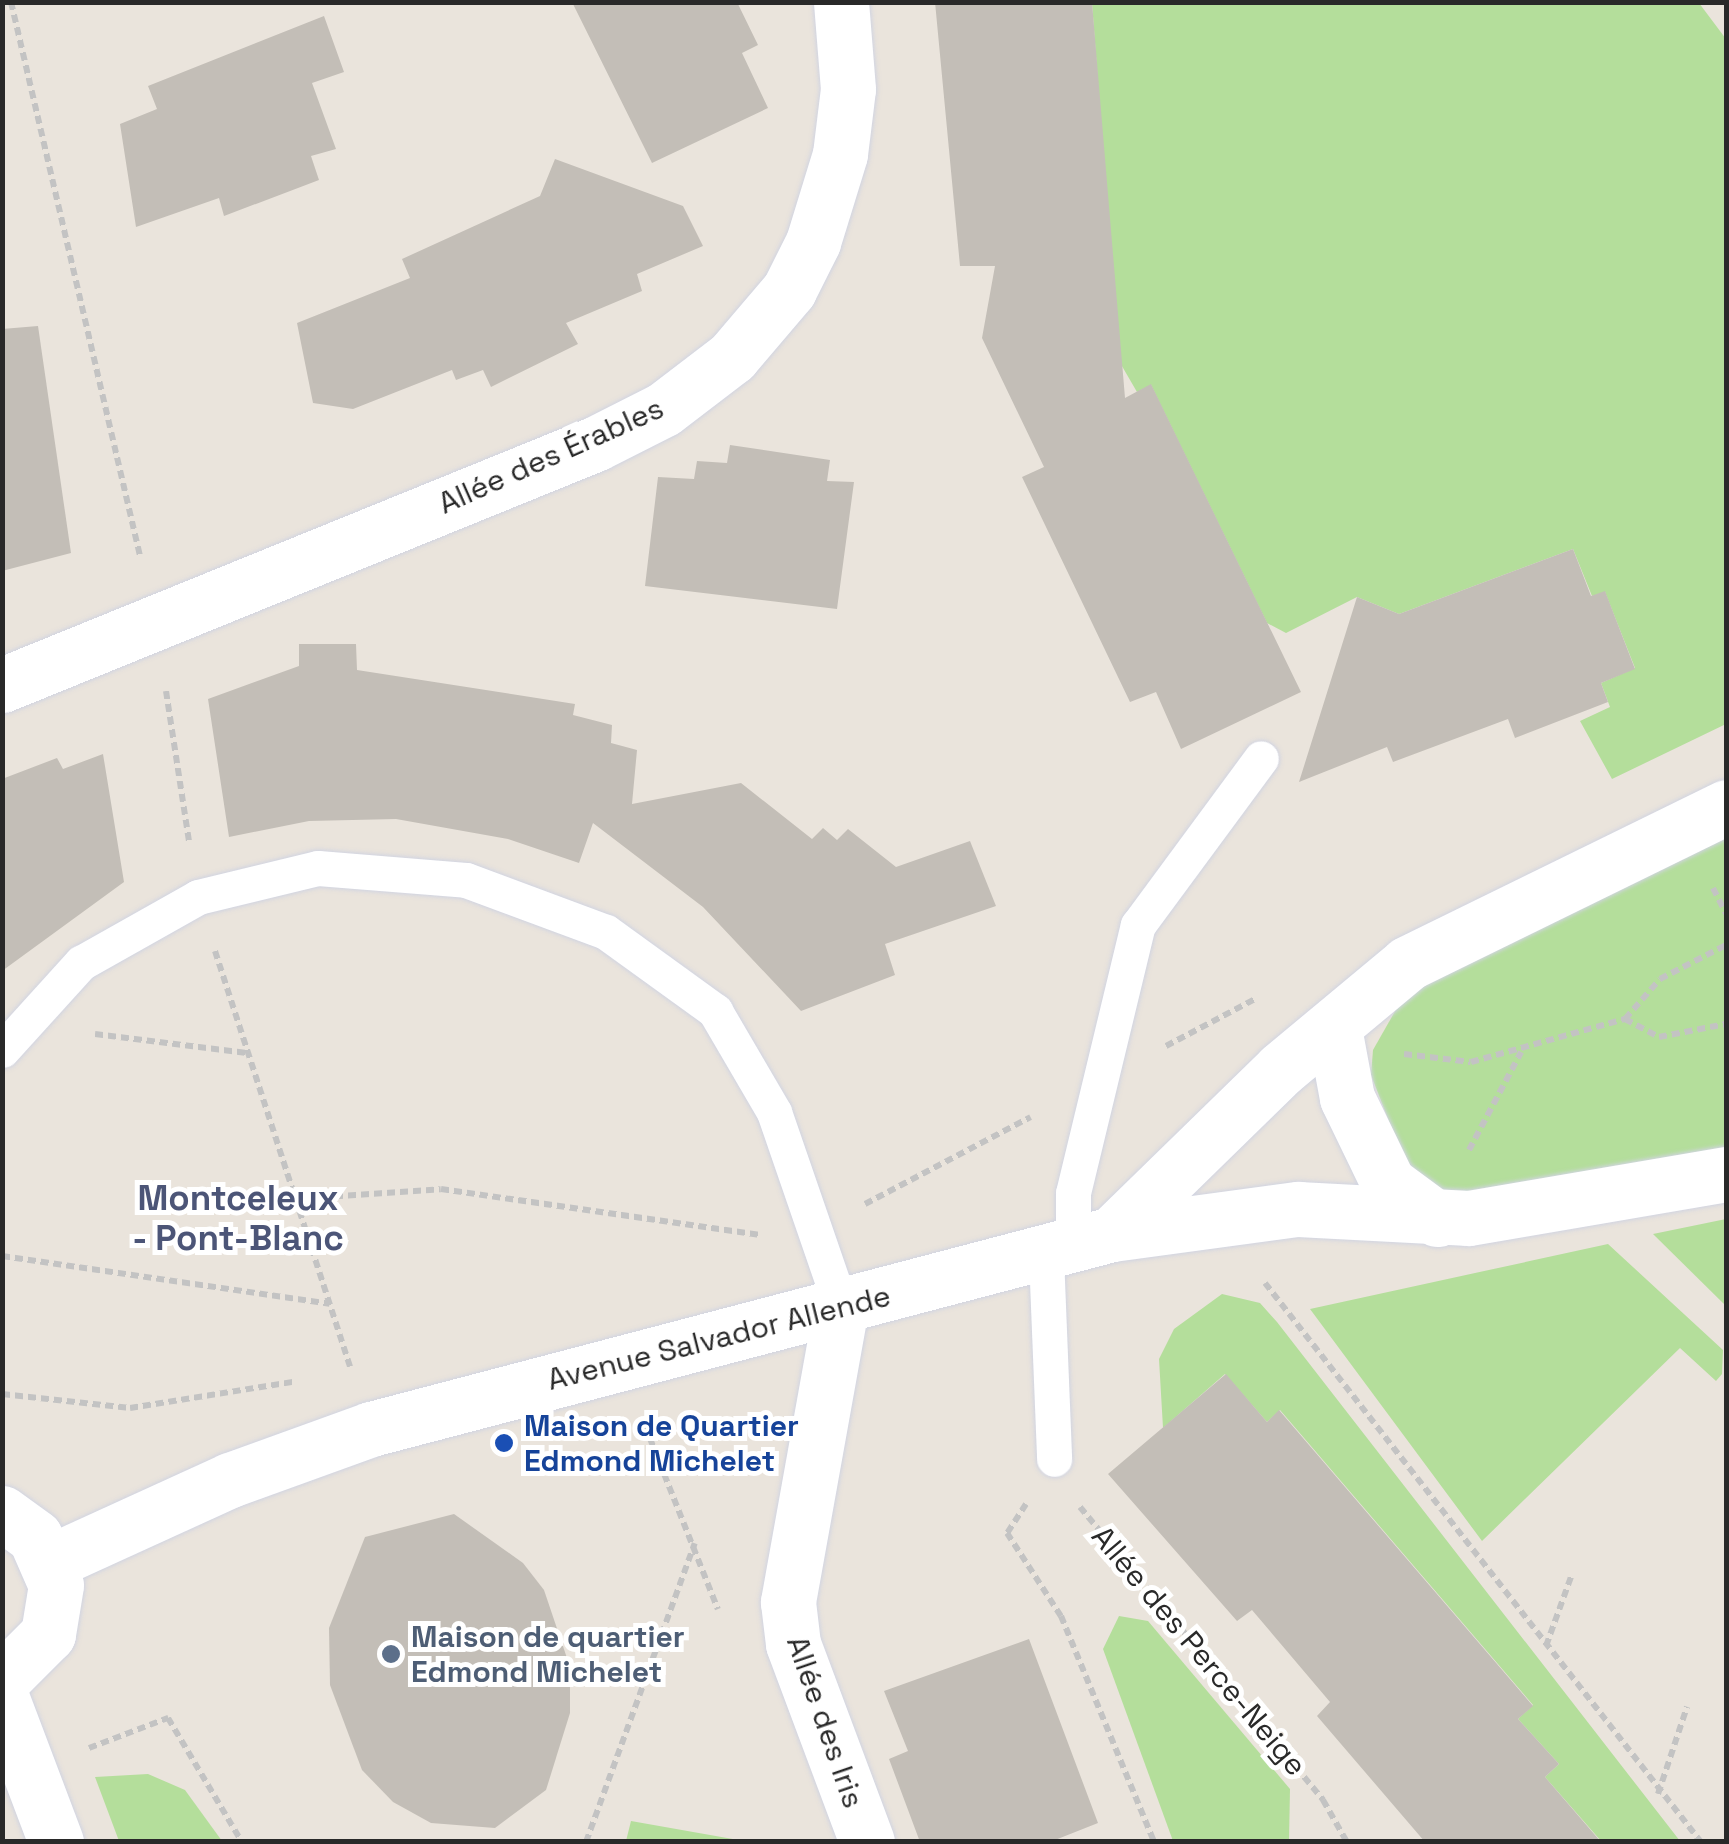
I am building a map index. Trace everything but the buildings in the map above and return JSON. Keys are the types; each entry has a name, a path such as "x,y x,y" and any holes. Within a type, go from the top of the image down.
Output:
{"street":[{"name":"Allée des Érables","path":"2,685 595,444 664,409 732,357 789,290 829,189 848,89 841,2"},
{"path":"1077,1245 1408,962 1726,807"},
{"path":"1334,1028 1347,1098 1388,1183 1437,1219"},
{"name":"Avenue Salvador Allende","path":"50,1562 321,1446 1077,1245 1298,1209 1437,1219 1726,1174"},
{"name":"Allée des Iris","path":"841,1307 788,1602 793,1644 867,1842"},
{"path":"2,1513 34,1537 50,1562 56,1610 48,1634 2,1680"},
{"path":"2,1699 56,1842"}],"lane":[{"path":"1054,1459 1077,1245 1073,1193 1138,925 1261,758"},
{"path":"12,1037 81,962 198,897 318,868 466,880 606,932 715,1011 774,1112 819,1228 841,1307"}],"path":[{"path":"11,2 156,623 198,897 352,1372 334,1376"},
{"path":"1398,1052 1471,1062 1521,1052 1625,1020 1660,978 1726,946"},
{"path":"1625,1020 1659,1037 1726,1024"},
{"path":"12,1037 248,1053"},
{"path":"1462,1168 1480,1117 1521,1052"},
{"path":"296,1199 441,1189 740,1238 819,1228"},
{"path":"2,1256 330,1304"},
{"path":"1252,1266 1658,1794 1701,1842"},
{"path":"619,1365 722,1618"},
{"path":"2,1394 130,1408 315,1378"},
{"path":"1054,1459 1007,1534 1061,1616 1154,1842"},
{"name":"Allée des Perce-Neige","path":"1054,1459 1080,1506 1323,1800 1347,1842"},
{"path":"586,1842 694,1544"},
{"path":"1546,1646 1572,1574"},
{"path":"1658,1794 1687,1707"},
{"path":"31,1770 168,1718 242,1842"}],"green space":[{"path":"1092,3 1699,3 1726,39 1726,724 1612,779 1580,721 1610,707 1601,683 1635,668 1605,592 1592,596 1573,549 1399,614 1357,597 1286,633 1267,623 1151,385 1137,392 1119,361"},
{"path":"1726,828 1726,1150 1523,1190 1447,1193 1407,1168 1371,1075 1373,1050 1398,1006 1417,987"},
{"path":"1726,1219 1726,1306 1653,1234"},
{"path":"1608,1244 1723,1350 1722,1374 1716,1381 1680,1348 1482,1541 1310,1309"},
{"path":"1222,1294 1260,1303 1277,1322 1680,1841 1601,1841 1545,1777 1559,1764 1518,1719 1533,1705 1280,1410 1267,1422 1225,1374 1163,1428 1159,1359 1174,1329"},
{"path":"1119,1616 1148,1621 1290,1789 1289,1841 1173,1841 1103,1649"},
{"path":"148,1774 185,1790 222,1841 119,1841 95,1777"},
{"path":"631,1821 744,1841 626,1841"}],"place":[{"name":"Maison de Quartier Edmond Michelet","path":"504,1443"},
{"name":"Maison de quartier Edmond Michelet","path":"391,1654"}],"district":[{"name":"Montceleux - Pont-Blanc","path":"238,1218"}]}
